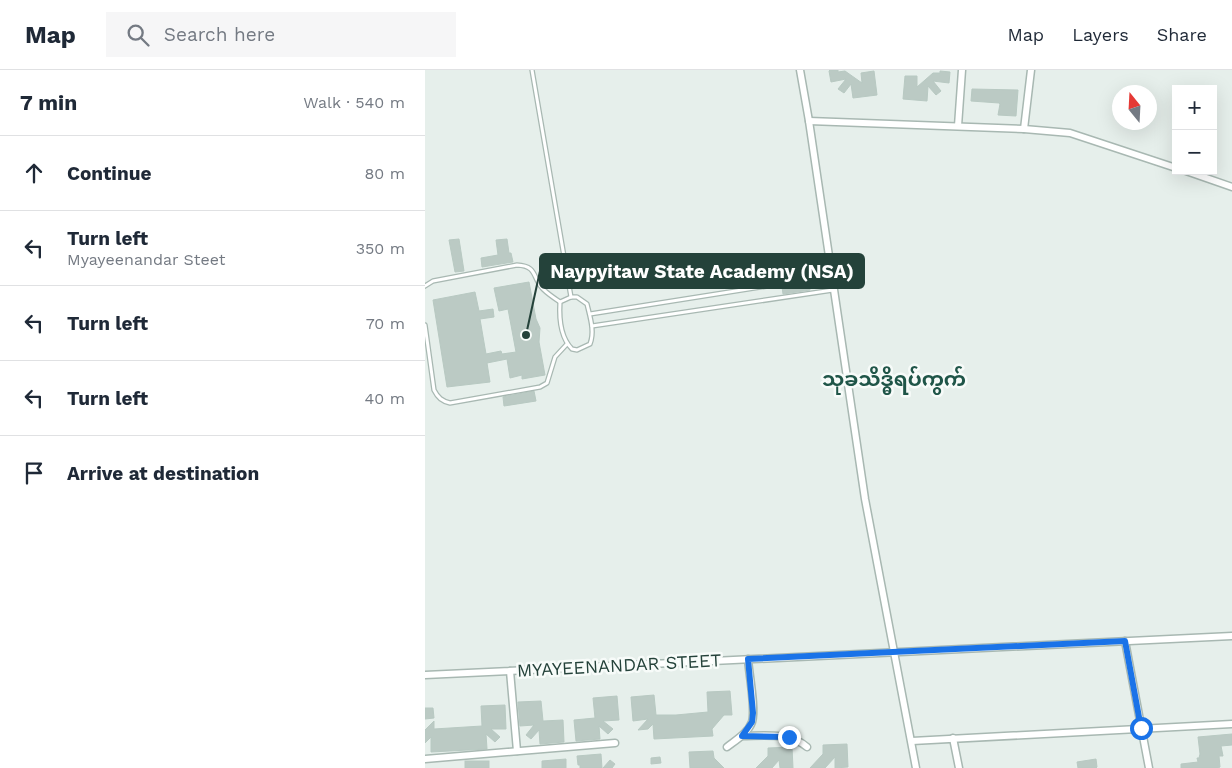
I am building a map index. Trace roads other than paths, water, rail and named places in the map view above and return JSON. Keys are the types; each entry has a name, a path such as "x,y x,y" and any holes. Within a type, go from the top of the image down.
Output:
{"street":[{"path":"800,70 865,499 916,768"},
{"path":"958,126 962,70"},
{"path":"1024,129 1031,70"},
{"path":"809,121 1024,129 1070,133 1172,167"},
{"path":"1198,175 1232,187"},
{"name":"MYAYEENANDAR STEET","path":"425,675 1232,636"},
{"path":"1125,641 1149,768"},
{"path":"727,747 742,736 752,722 753,713 748,659"},
{"path":"510,671 517,752"},
{"path":"911,741 1232,724"},
{"path":"742,736 789,737 800,740 807,747"},
{"path":"953,738 959,768"},
{"path":"425,759 615,744"}],"lane":[{"path":"532,70 571,297"},
{"path":"425,286 433,281 526,266 531,269 543,289 560,302"},
{"path":"589,314 832,276"},
{"path":"592,326 834,290"},
{"path":"571,297 577,297 587,304 592,326 590,344 577,350 572,349 564,342 559,310 560,302 571,297"},
{"path":"425,325 434,390 438,397 450,403 540,387 547,383 555,357 567,344"}],"place":[{"name":"Naypyitaw State Academy (NSA)","path":"526,335"}],"district":[{"name":"သုခသိဒ္ဓိရပ်ကွက်","path":"894,379"}]}
